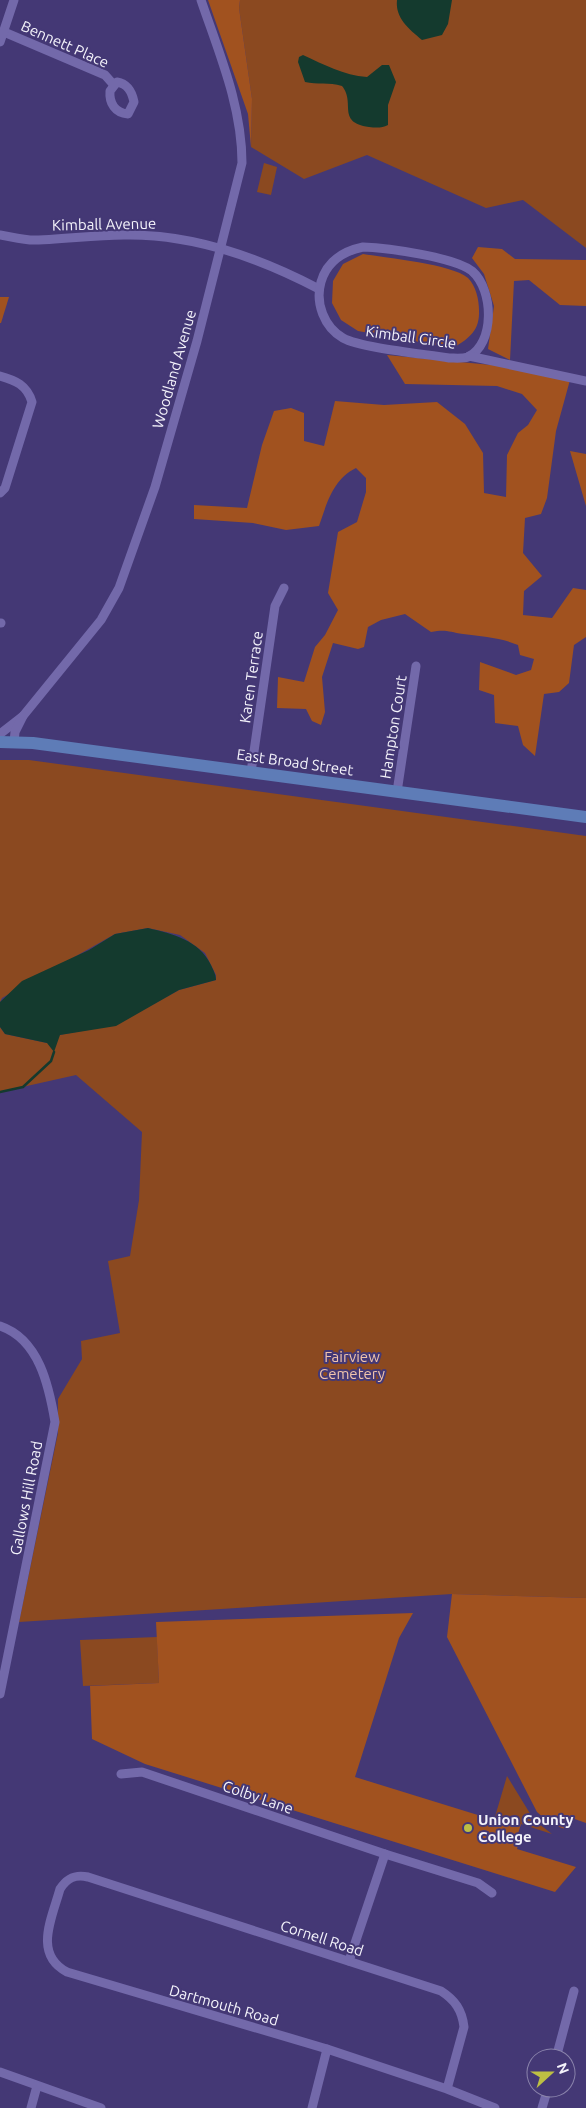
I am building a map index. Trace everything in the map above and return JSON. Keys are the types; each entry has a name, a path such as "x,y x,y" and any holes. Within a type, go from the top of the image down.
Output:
{"street":[{"path":"0,42 14,0"},
{"name":"Woodland Avenue","path":"14,742 15,732 23,716 101,620 119,588 155,488 197,341 242,163 242,140 227,77 201,0"},
{"name":"Bennett Place","path":"4,32 105,75 113,84"},
{"name":"Kimball Avenue","path":"0,235 30,240 99,235 154,235 220,249 266,265 319,289"},
{"name":"Kimball Circle","path":"364,247 448,260 464,266 482,284 490,309 481,342 469,356 449,358 352,342 342,338 328,324 321,310 319,289 326,271 332,262 344,253 364,247"},
{"path":"469,356 586,381"},
{"path":"0,376 20,384 30,395 32,402 4,488 0,493"},
{"name":"Karen Terrace","path":"251,772 275,606 284,588"},
{"name":"Hampton Court","path":"397,792 416,666"},
{"name":"Woodland Avenue","path":"0,734 23,716"},
{"name":"East Broad Street","path":"0,742 14,742 251,772 586,817"},
{"name":"Gallows Hill Road","path":"0,1326 16,1334 35,1355 52,1396 55,1422 0,1694"},
{"name":"Colby Lane","path":"121,1774 142,1772 385,1854 478,1883 492,1893"},
{"path":"349,1961 385,1854"},
{"name":"Dartmouth Road","path":"90,1878 75,1876 60,1889 47,1934 46,1947 51,1959 61,1968 174,2005 327,2049 447,2089 495,2108"},
{"name":"Cornell Road","path":"90,1878 441,1991 455,2002 463,2018 463,2036 447,2089"},
{"path":"559,2048 574,1991"},
{"path":"312,2108 327,2049"},
{"path":"0,2072 100,2108"},
{"path":"31,2108 37,2086"}],"green space":[{"path":"240,0 586,0 586,248 523,200 486,208 367,155 304,179 251,147 252,99 239,8"},
{"path":"264,163 277,167 271,195 257,192"},
{"name":"Fairview Cemetery","path":"0,760 29,760 586,836 586,1598 452,1594 19,1622 58,1433 58,1399 82,1359 81,1341 120,1333 108,1261 130,1256 139,1200 142,1132 76,1075 0,1092 0,1027 5,1034 47,1043 57,1040 59,1035 116,1025 179,990 216,980 216,975 205,953 180,935 148,928 115,934 2,998 0,1002"},
{"path":"157,1637 159,1683 83,1686 80,1640"},
{"path":"507,1776 534,1820 552,1834 521,1824 494,1820"}],"shaded area":[{"path":"208,0 240,0 239,8 252,99 251,147 248,114"},
{"path":"397,0 452,0 448,24 442,35 422,40 404,23 398,12"},
{"path":"303,55 342,72 358,76 367,77 382,65 389,65 396,82 388,105 388,125 379,128 369,127 353,121 348,111 346,92 342,86 305,82 298,62 299,57"},
{"path":"478,247 502,249 515,259 586,260 586,306 560,305 529,280 514,281 510,360 488,349 494,306 484,274 472,258"},
{"path":"363,254 434,265 460,273 468,278 475,289 479,306 478,323 473,333 453,348 358,331 341,320 332,303 333,281 343,264"},
{"path":"0,297 9,297 1,323 0,323"},
{"path":"387,355 502,366 570,380 556,431 547,498 541,514 525,518 523,553 542,576 524,591 523,615 552,618 573,588 586,590 586,637 574,645 569,683 559,692 544,694 535,756 523,745 518,726 495,723 494,695 479,690 480,662 516,675 531,670 534,659 520,655 518,645 504,640 447,631 431,632 405,614 381,620 368,627 364,647 358,649 333,643 322,677 325,712 321,725 312,721 306,709 277,708 278,677 304,682 315,647 325,635 338,610 328,593 338,532 357,522 366,492 366,478 356,468 336,485 328,500 319,526 286,530 253,523 194,519 194,505 247,508 262,445 274,411 291,408 304,413 304,441 324,446 335,401 384,405 437,402 465,424 483,453 484,493 506,497 507,455 518,433 528,425 537,410 522,394 497,386 405,384"},
{"path":"570,451 586,454 586,506"},
{"path":"148,928 184,939 200,950 211,965 216,980 179,990 116,1026 60,1035 54,1052 47,1043 5,1034 0,1027 0,1002 22,981 89,950 115,934"},
{"path":"452,1594 586,1598 586,1823 569,1817 565,1829 551,1824 537,1812 447,1637"},
{"path":"413,1613 399,1638 355,1777 494,1820 521,1824 516,1840 519,1842 517,1849 576,1867 555,1892 145,1764 92,1739 90,1686 159,1683 156,1622"}],"waterway":[{"path":"0,1092 23,1087 51,1061 54,1052"}],"place":[{"name":"Union County College","path":"468,1828"}]}
